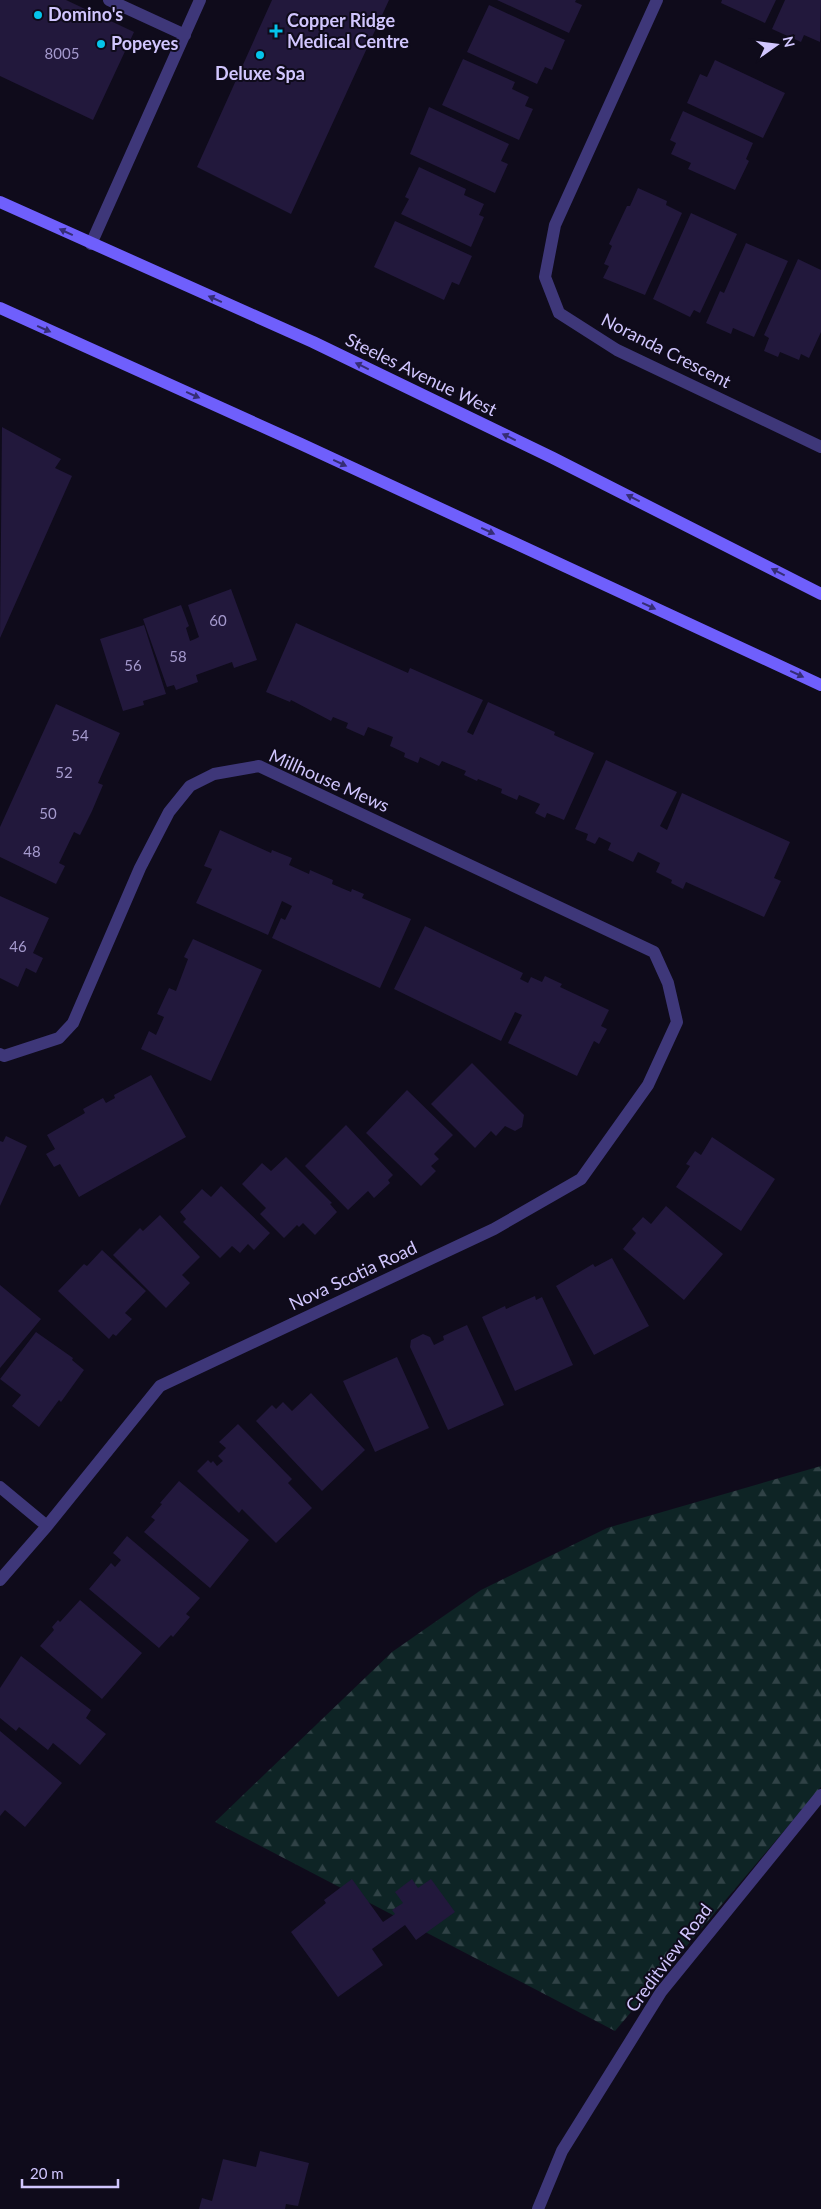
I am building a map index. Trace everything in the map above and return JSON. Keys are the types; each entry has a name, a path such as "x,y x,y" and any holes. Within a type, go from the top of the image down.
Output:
{"main road":[{"name":"Steeles Avenue West","path":"0,202 313,342 553,458 821,594"},
{"path":"0,308 310,448 821,686"}],"street":[{"path":"109,0 185,35"},
{"path":"91,244 200,0"},
{"name":"Noranda Crescent","path":"657,0 555,225 545,277 559,313 617,350 821,447"},
{"name":"Millhouse Mews","path":"0,1054 4,1056 59,1038 73,1023 140,868 169,812 190,786 214,774 259,766 654,952 668,982"},
{"name":"Nova Scotia Road","path":"0,1580 47,1526 160,1386 494,1229 581,1179 648,1085 676,1022 668,982"},
{"path":"0,1487 47,1526"},
{"name":"Creditview Road","path":"538,2209 562,2151 661,1992 821,1795"}],"green space":[{"path":"821,1466 821,1787 615,2031 215,1822 392,1652 481,1590 607,1528"}],"building":[{"path":"0,0 66,0 134,32 93,120 0,76"},
{"path":"272,0 389,0 291,214 197,167"},
{"path":"497,0 576,0 575,2 582,5 569,33"},
{"path":"722,0 776,0 765,23 721,3"},
{"path":"785,0 821,0 820,42 804,35 801,42 772,29"},
{"path":"489,5 565,40 552,70 545,67 537,84 467,52"},
{"path":"463,59 515,82 512,89 529,97 525,106 533,109 519,140 442,105"},
{"path":"715,60 785,93 763,138 687,103 700,74 707,77"},
{"path":"429,107 509,144 501,161 508,164 495,193 410,154"},
{"path":"683,111 753,143 746,159 749,161 735,190 688,169 691,163 671,154 676,143 670,140"},
{"path":"419,167 466,189 464,195 484,204 479,215 484,217 471,247 401,214 409,199 405,197"},
{"path":"638,188 667,201 666,205 682,213 645,295 603,278 609,266 604,264 612,246 609,244"},
{"path":"691,213 737,234 700,313 694,310 690,317 653,299"},
{"path":"395,221 472,256 459,285 452,282 444,300 374,267"},
{"path":"746,243 788,261 754,337 733,328 731,334 706,323 720,291 724,293"},
{"path":"798,259 821,270 821,332 809,358 801,354 799,360 780,352 778,357 764,351 769,338 764,335"},
{"path":"2,427 61,459 55,468 72,476 0,638"},
{"path":"231,589 257,660 234,668 232,662 196,675 198,682 176,690 174,685 167,687 143,619 181,605 189,626 186,628 190,641 199,637 188,605"},
{"path":"296,623 408,673 410,668 483,700 467,732 473,735 488,702 555,732 554,735 594,753 564,820 547,813 545,818 535,813 540,804 519,795 517,800 501,793 502,789 464,775 466,771 442,761 439,766 420,757 418,763 404,757 405,753 390,746 393,737 368,727 364,736 346,728 348,723 333,717 331,721 291,700 290,702 266,692"},
{"path":"144,625 166,694 143,701 144,705 123,711 100,639"},
{"path":"56,704 120,733 98,783 103,785 92,811 80,835 74,832 59,863 65,866 56,884 0,857 0,827"},
{"path":"606,760 677,792 660,826 667,830 682,793 790,842 774,878 781,881 764,917 686,882 683,889 671,883 672,880 656,872 660,863 638,852 633,862 608,850 611,843 599,837 595,844 586,840 588,834 575,829"},
{"path":"220,830 271,853 272,850 292,858 289,865 309,874 310,870 333,880 332,884 351,892 352,889 364,894 362,898 411,919 380,988 272,938 281,918 285,920 292,906 282,901 268,935 196,903 212,869 204,866"},
{"path":"0,896 49,918 33,953 43,958 36,973 26,968 18,987 0,978"},
{"path":"425,926 523,973 520,979 528,983 531,977 542,982 545,976 562,984 560,987 609,1010 601,1026 607,1029 599,1044 594,1041 577,1076 508,1043 522,1015 515,1012 501,1041 394,989"},
{"path":"193,939 262,970 211,1081 141,1049 149,1031 156,1035 164,1017 157,1014 169,988 176,991 188,959 184,957"},
{"path":"472,1063 524,1115 522,1127 515,1131 505,1126 496,1136 491,1131 475,1148 431,1104"},
{"path":"151,1075 186,1137 79,1197 60,1164 54,1167 46,1154 55,1149 47,1135 85,1113 83,1109 103,1098 106,1103 115,1098 114,1095"},
{"path":"407,1090 453,1135 434,1154 439,1159 431,1166 436,1171 421,1186 366,1133"},
{"path":"346,1125 393,1175 388,1180 390,1183 374,1198 368,1191 348,1210 305,1166"},
{"path":"6,1136 27,1146 0,1206 0,1141 3,1142"},
{"path":"712,1137 775,1179 741,1231 676,1187 690,1166 686,1164 695,1151 701,1155"},
{"path":"286,1157 332,1203 330,1204 337,1212 315,1235 303,1223 299,1227 297,1225 284,1238 260,1214 266,1208 242,1184 262,1163 271,1171"},
{"path":"221,1186 270,1233 254,1250 248,1244 240,1253 232,1246 220,1258 183,1222 186,1219 180,1212 202,1189 211,1197"},
{"path":"666,1206 723,1254 684,1300 623,1249 636,1233 632,1229 643,1217 651,1224"},
{"path":"160,1215 200,1257 182,1275 190,1283 166,1308 113,1255 140,1228 143,1231"},
{"path":"102,1250 146,1291 125,1313 132,1319 116,1336 113,1334 109,1339 58,1291 84,1264 87,1266"},
{"path":"612,1258 649,1326 594,1355 556,1286 593,1264 595,1267"},
{"path":"0,1285 41,1319 0,1368"},
{"path":"535,1296 536,1300 542,1297 573,1365 515,1391 482,1317 505,1306 506,1309"},
{"path":"467,1325 504,1405 448,1430 410,1347 411,1340 423,1334 430,1337 434,1345 444,1340 443,1336"},
{"path":"36,1332 73,1358 72,1360 84,1370 61,1402 59,1400 39,1427 12,1406 21,1395 0,1379"},
{"path":"397,1357 429,1428 375,1452 343,1381"},
{"path":"311,1393 365,1450 322,1491 256,1421 272,1405 276,1409 283,1402 292,1411"},
{"path":"238,1424 292,1479 288,1483 312,1508 276,1543 242,1509 239,1513 197,1471 208,1460 211,1463 213,1461 217,1466 223,1461 218,1456 226,1448 219,1442"},
{"path":"179,1481 249,1540 210,1588 144,1532 155,1520 151,1517 162,1504 160,1503"},
{"path":"127,1536 200,1598 186,1614 190,1617 173,1637 171,1635 159,1648 89,1589 111,1563 115,1567 121,1560 113,1553"},
{"path":"80,1600 142,1653 102,1699 40,1646 54,1630 52,1627 58,1620 60,1622"},
{"path":"21,1656 91,1710 86,1718 106,1734 80,1765 53,1743 48,1750 19,1727 16,1731 0,1718 0,1688"},
{"path":"0,1731 62,1783 25,1827 5,1810 0,1816"},
{"path":"352,1879 383,1922 395,1914 392,1910 403,1903 395,1892 412,1879 418,1888 431,1879 455,1912 416,1940 405,1925 372,1949 383,1965 338,1997 291,1932 326,1903 324,1900"},
{"path":"260,2151 309,2163 298,2206 286,2204 285,2209 199,2209 202,2198 212,2201 223,2159 256,2167"}],"place":[{"name":"Domino's","path":"38,15"},
{"name":"Copper Ridge Medical Centre","path":"276,31"},
{"name":"Popeyes","path":"101,44"},
{"name":"Deluxe Spa","path":"260,55"}]}
